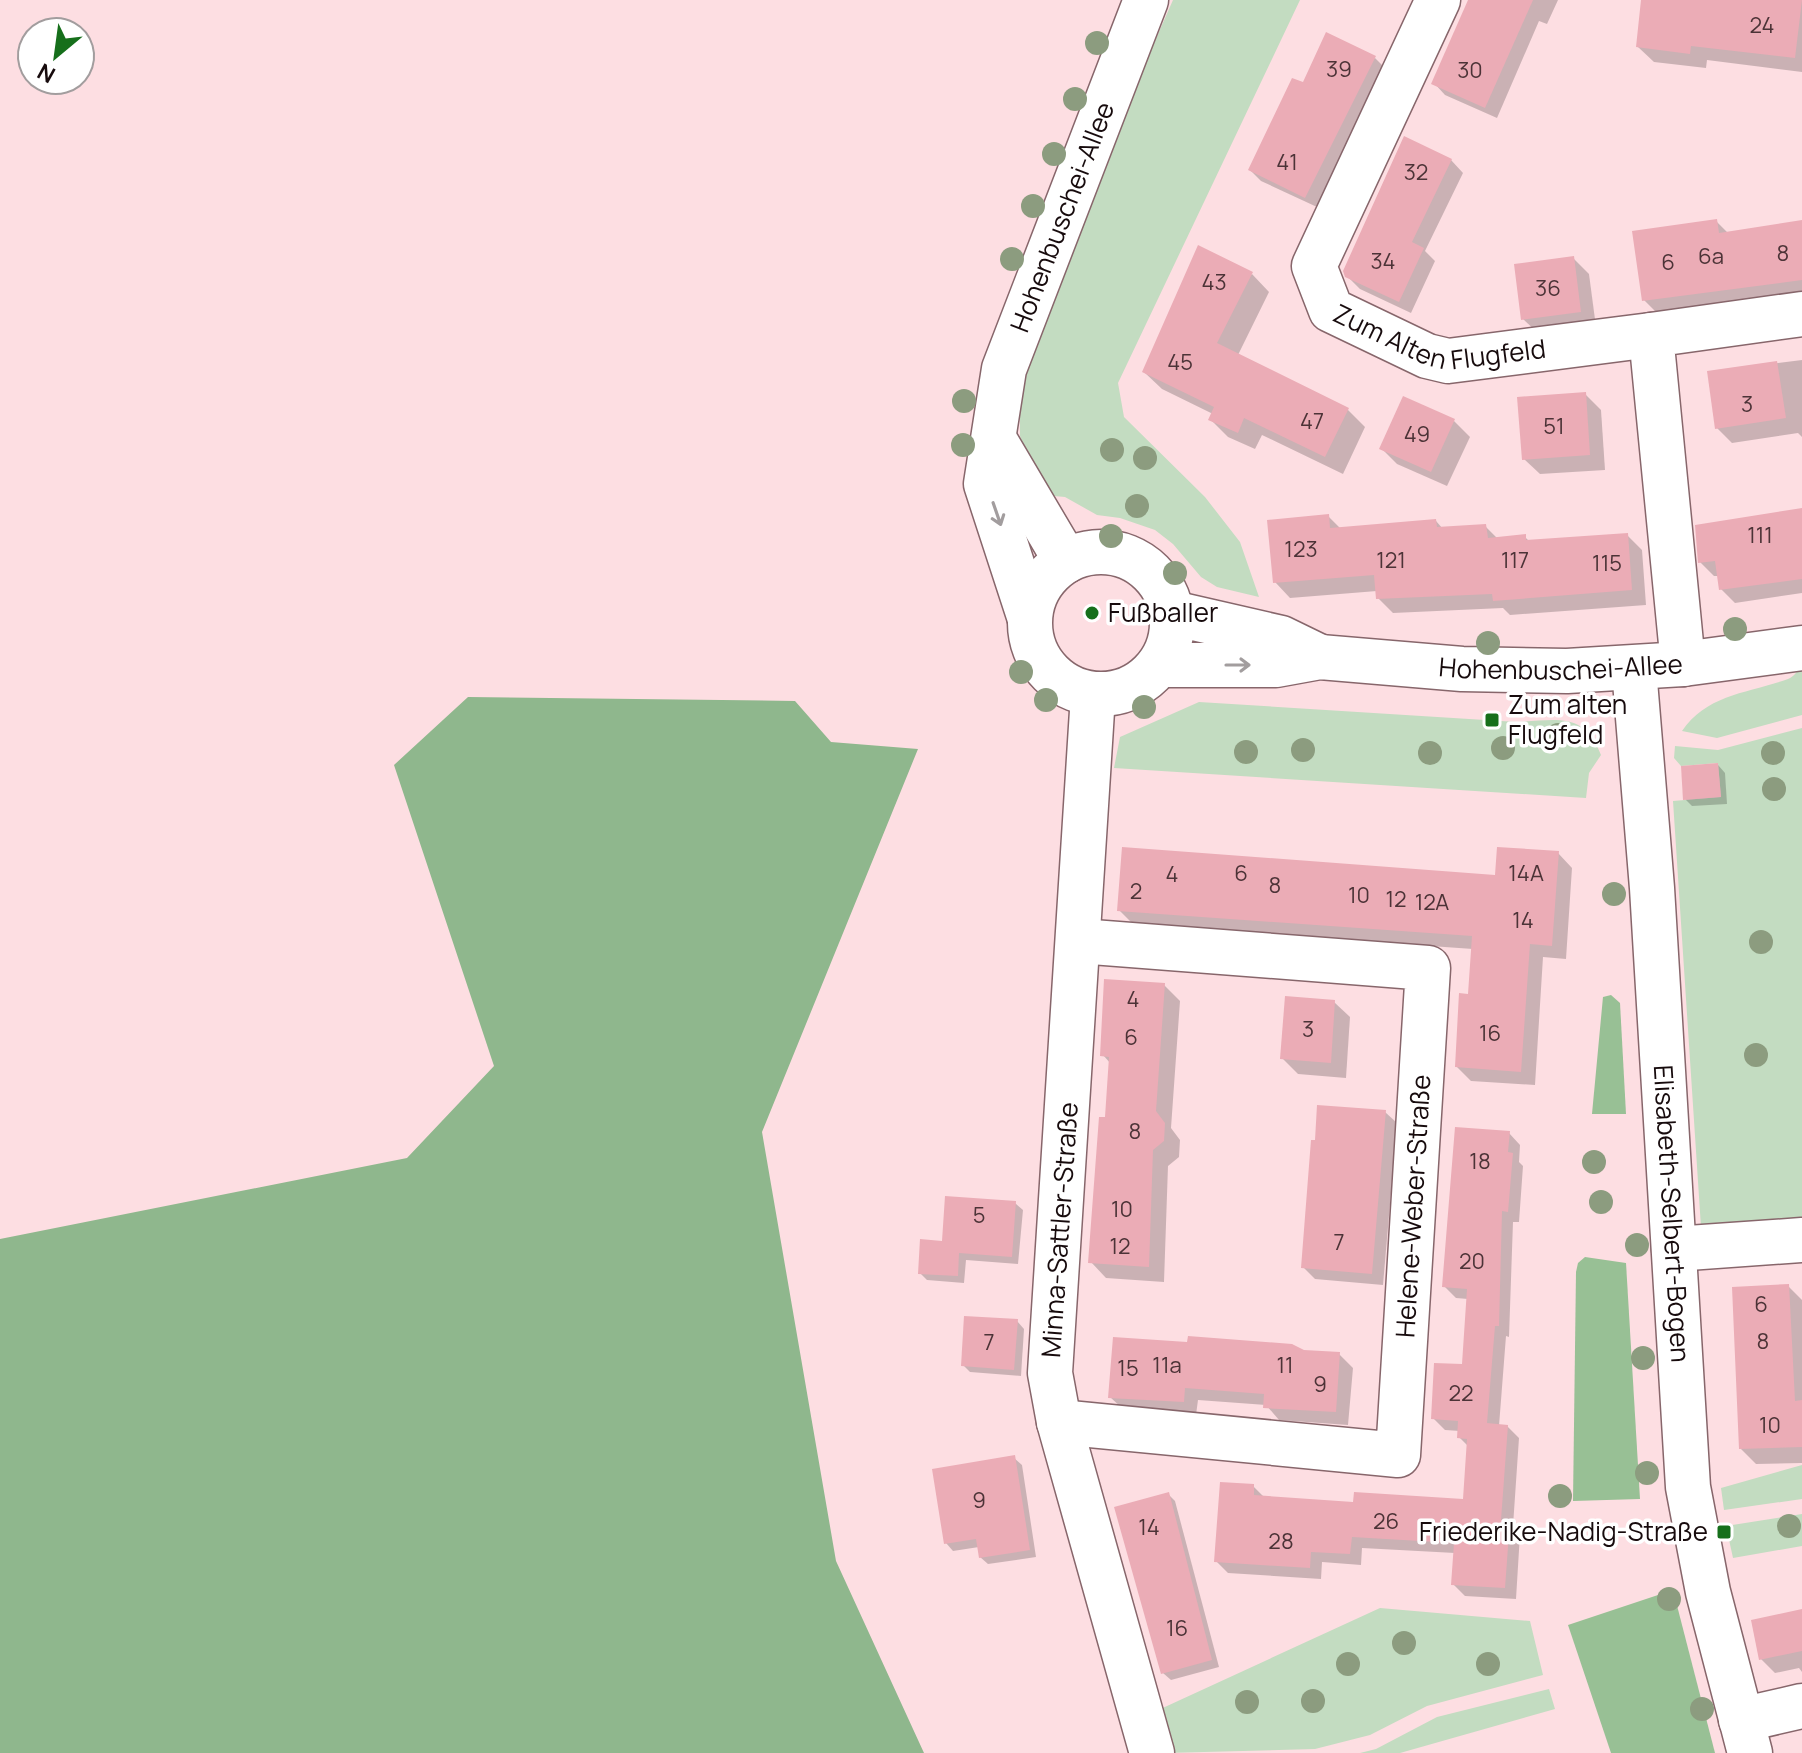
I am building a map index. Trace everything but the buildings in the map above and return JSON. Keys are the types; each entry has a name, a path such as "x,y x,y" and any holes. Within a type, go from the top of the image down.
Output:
{"street":[{"name":"Hohenbuschei-Allee","path":"1029,616 986,484 1004,369 1146,0"},
{"name":"Zum Alten Flugfeld","path":"1438,0 1314,266 1331,310 1427,356 1448,361 1802,314"},
{"path":"1651,335 1683,664"},
{"path":"994,439 1066,561"},
{"path":"1111,552 1134,560 1154,574 1167,595 1172,613 1171,643 1160,665 1142,683 1120,693 1093,695 1074,690 1054,678 1039,660 1031,639 1029,616 1035,594 1048,575 1066,561 1088,553 1111,552"},
{"name":"Hohenbuschei-Allee","path":"1172,613 1281,638 1320,657"},
{"name":"Hohenbuschei-Allee","path":"1160,665 1276,665 1320,657 1462,669 1634,669 1802,648"},
{"name":"Elisabeth-Selbert-Bogen","path":"1634,669 1652,888 1688,1487 1708,1592 1745,1736"},
{"name":"Minna-Sattler-Straße","path":"1093,695 1050,1373 1059,1422 1152,1753"},
{"name":"Helene-Weber-Straße","path":"1059,1422 1398,1455 1428,968 1079,941"},
{"path":"1674,1249 1802,1240"},
{"path":"1745,1736 1802,1706"}],"shaded area":[{"path":"1173,0 1300,0 1118,383 1124,417 1205,497 1240,542 1259,597 1217,587 1201,577 1173,544 1155,530 1120,518 1097,515 1065,497 1054,496 1044,500 1020,436 1020,388 1124,111"},
{"path":"1802,668 1802,715 1717,738 1682,731 1692,719 1716,702 1788,679"},
{"path":"468,697 795,701 831,742 918,749 762,1132 836,1561 924,1753 0,1753 0,1239 407,1158 494,1066 394,765"},
{"path":"1199,702 1517,722 1568,721 1587,731 1601,755 1589,773 1586,798 1114,768 1120,737"},
{"path":"1802,728 1802,1220 1701,1227 1673,801 1721,797 1718,763 1681,766 1674,758 1675,746 1718,750"},
{"path":"1611,995 1620,1003 1626,1114 1592,1114 1603,997"},
{"path":"1585,1257 1626,1263 1640,1499 1573,1501 1576,1272 1578,1263"},
{"path":"1802,1465 1802,1499 1724,1510 1721,1488"},
{"path":"1802,1514 1802,1546 1733,1558 1726,1526"},
{"path":"1673,1590 1715,1753 1611,1753 1568,1625"},
{"path":"1380,1608 1530,1621 1543,1675 1427,1706 1370,1735 1315,1749 1165,1753 1154,1712"},
{"path":"1549,1689 1555,1709 1400,1753 1360,1753 1376,1749 1437,1717"}],"place":[{"name":"Fußballer","path":"1092,613"},
{"name":"Zum alten Flugfeld","path":"1492,720"},
{"name":"Friederike-Nadig-Straße","path":"1724,1532"}]}
